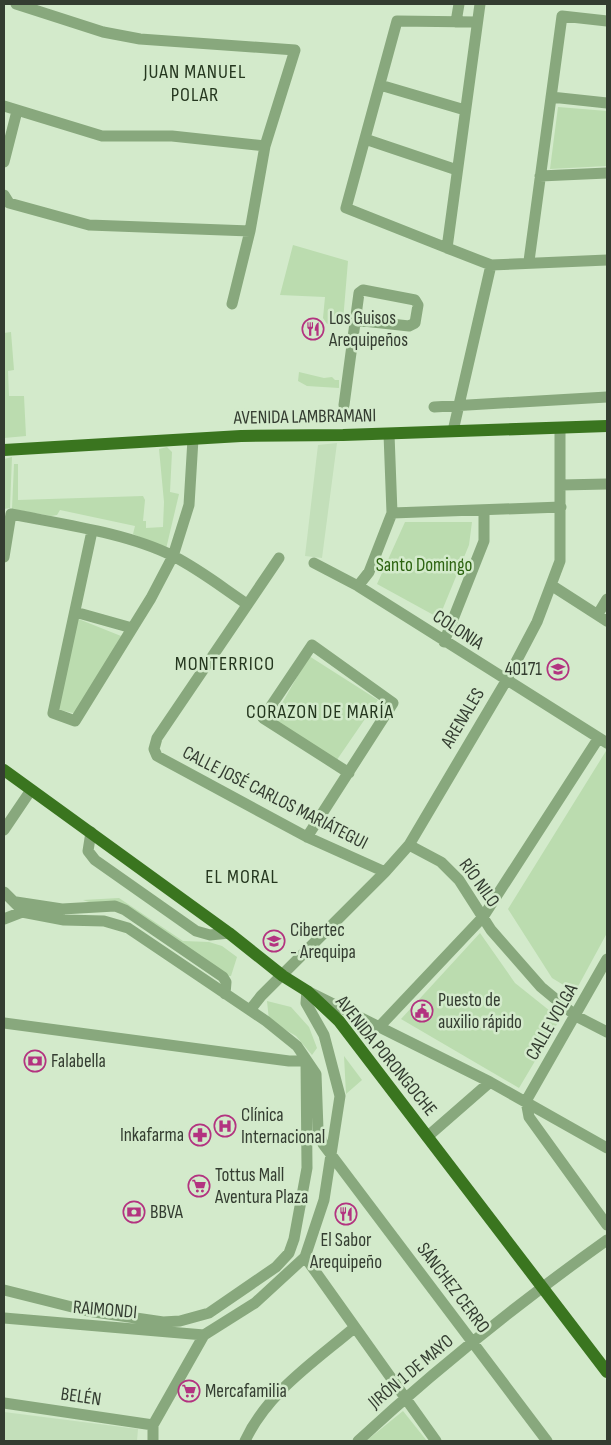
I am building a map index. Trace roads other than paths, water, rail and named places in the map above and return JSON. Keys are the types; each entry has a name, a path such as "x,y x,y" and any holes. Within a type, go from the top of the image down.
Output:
{"main road":[{"name":"AVENIDA LAMBRAMANI","path":"4,450 193,439 607,426"},
{"name":"AVENIDA PORONGOCHE","path":"5,774 91,832 229,933 283,976 307,991 339,1021 607,1372"}],"street":[{"path":"16,4 104,32 140,38 295,50 265,146 250,231 232,304"},
{"path":"456,22 459,4"},
{"path":"447,248 480,4"},
{"path":"529,262 562,16 607,21"},
{"path":"477,22 397,21 346,208 491,265 607,260"},
{"path":"380,85 465,110"},
{"path":"551,97 607,103"},
{"path":"4,106 102,136 172,136 265,146"},
{"path":"4,162 16,111"},
{"path":"365,139 457,170"},
{"path":"540,176 607,173"},
{"path":"4,194 9,203 89,225 250,231"},
{"path":"454,432 458,406 491,265"},
{"path":"344,406 354,320 359,293 363,290 415,300 418,304 415,323 409,326 354,320"},
{"path":"434,407 607,397"},
{"name":"ARENALES","path":"250,1010 261,996 386,872 409,845 506,681 537,622 560,561 560,428"},
{"path":"358,586 369,572 392,513 389,434"},
{"path":"92,530 53,713 75,721 132,628 173,556 189,505 193,439"},
{"path":"561,485 607,484"},
{"path":"392,513 561,508"},
{"path":"444,642 484,541 484,511"},
{"path":"4,557 11,514 92,530 138,543 173,556 247,604 279,558"},
{"name":"COLONIA","path":"314,563 358,586 603,741"},
{"path":"551,585 603,618 607,599"},
{"name":"CALLE JOSÉ CARLOS MARIÁTEGUI","path":"247,604 157,738 154,748 157,756 307,837 386,872"},
{"path":"74,612 132,628"},
{"path":"307,837 349,773 393,703 312,645 263,718 349,773"},
{"path":"380,1026 483,917 603,741"},
{"path":"4,830 31,790"},
{"path":"91,832 88,851 95,860 196,931 210,935 229,933"},
{"name":"RÍO NILO","path":"409,845 441,862 460,880 491,930 541,987 576,1016 607,1032"},
{"path":"4,892 19,907 4,919"},
{"name":"SÁNCHEZ CERRO","path":"19,907 64,920 117,923 144,938 250,1010 291,1041 313,1069 317,1078 318,1130 331,1155 547,1441"},
{"name":"CALLE VOLGA","path":"526,1101 607,959"},
{"path":"153,1441 153,1425 204,1336 255,1303 305,1257 324,1200 339,1108 338,1083 324,1036 308,1007 307,991 490,1082 607,1148"},
{"path":"4,1023 289,1061 306,1061 307,1168 289,1253 276,1267 221,1306 194,1318 163,1322 88,1312 4,1290"},
{"path":"427,1137 490,1082"},
{"path":"526,1101 529,1117 607,1225"},
{"name":"JIRÓN 1 DE MAYO","path":"358,1441 404,1398 472,1343 542,1287 607,1240"},
{"path":"305,1257 436,1441"},
{"name":"RAIMONDI","path":"4,1318 204,1336"},
{"path":"245,1441 254,1422 270,1400 354,1328"},
{"name":"BELÉN","path":"4,1404 153,1425"}],"place":[{"name":"Los Guisos Arequipeños","path":"313,329"},
{"name":"40171","path":"558,669"},
{"name":"Cibertec - Arequipa","path":"274,941"},
{"name":"Puesto de auxilio rápido","path":"422,1011"},
{"name":"Falabella","path":"35,1061"},
{"name":"Clínica Internacional","path":"225,1126"},
{"name":"Inkafarma","path":"200,1135"},
{"name":"Tottus Mall Aventura Plaza","path":"199,1186"},
{"name":"BBVA","path":"134,1212"},
{"name":"El Sabor Arequipeño","path":"346,1214"},
{"name":"Mercafamilia","path":"189,1391"}],"district":[{"name":"JUAN MANUEL POLAR","path":"195,84"},
{"name":"MONTERRICO","path":"225,664"},
{"name":"CORAZON DE MARÍA","path":"320,712"},
{"name":"EL MORAL","path":"242,877"}],"park label":[{"name":"Santo Domingo","path":"424,565"}]}
